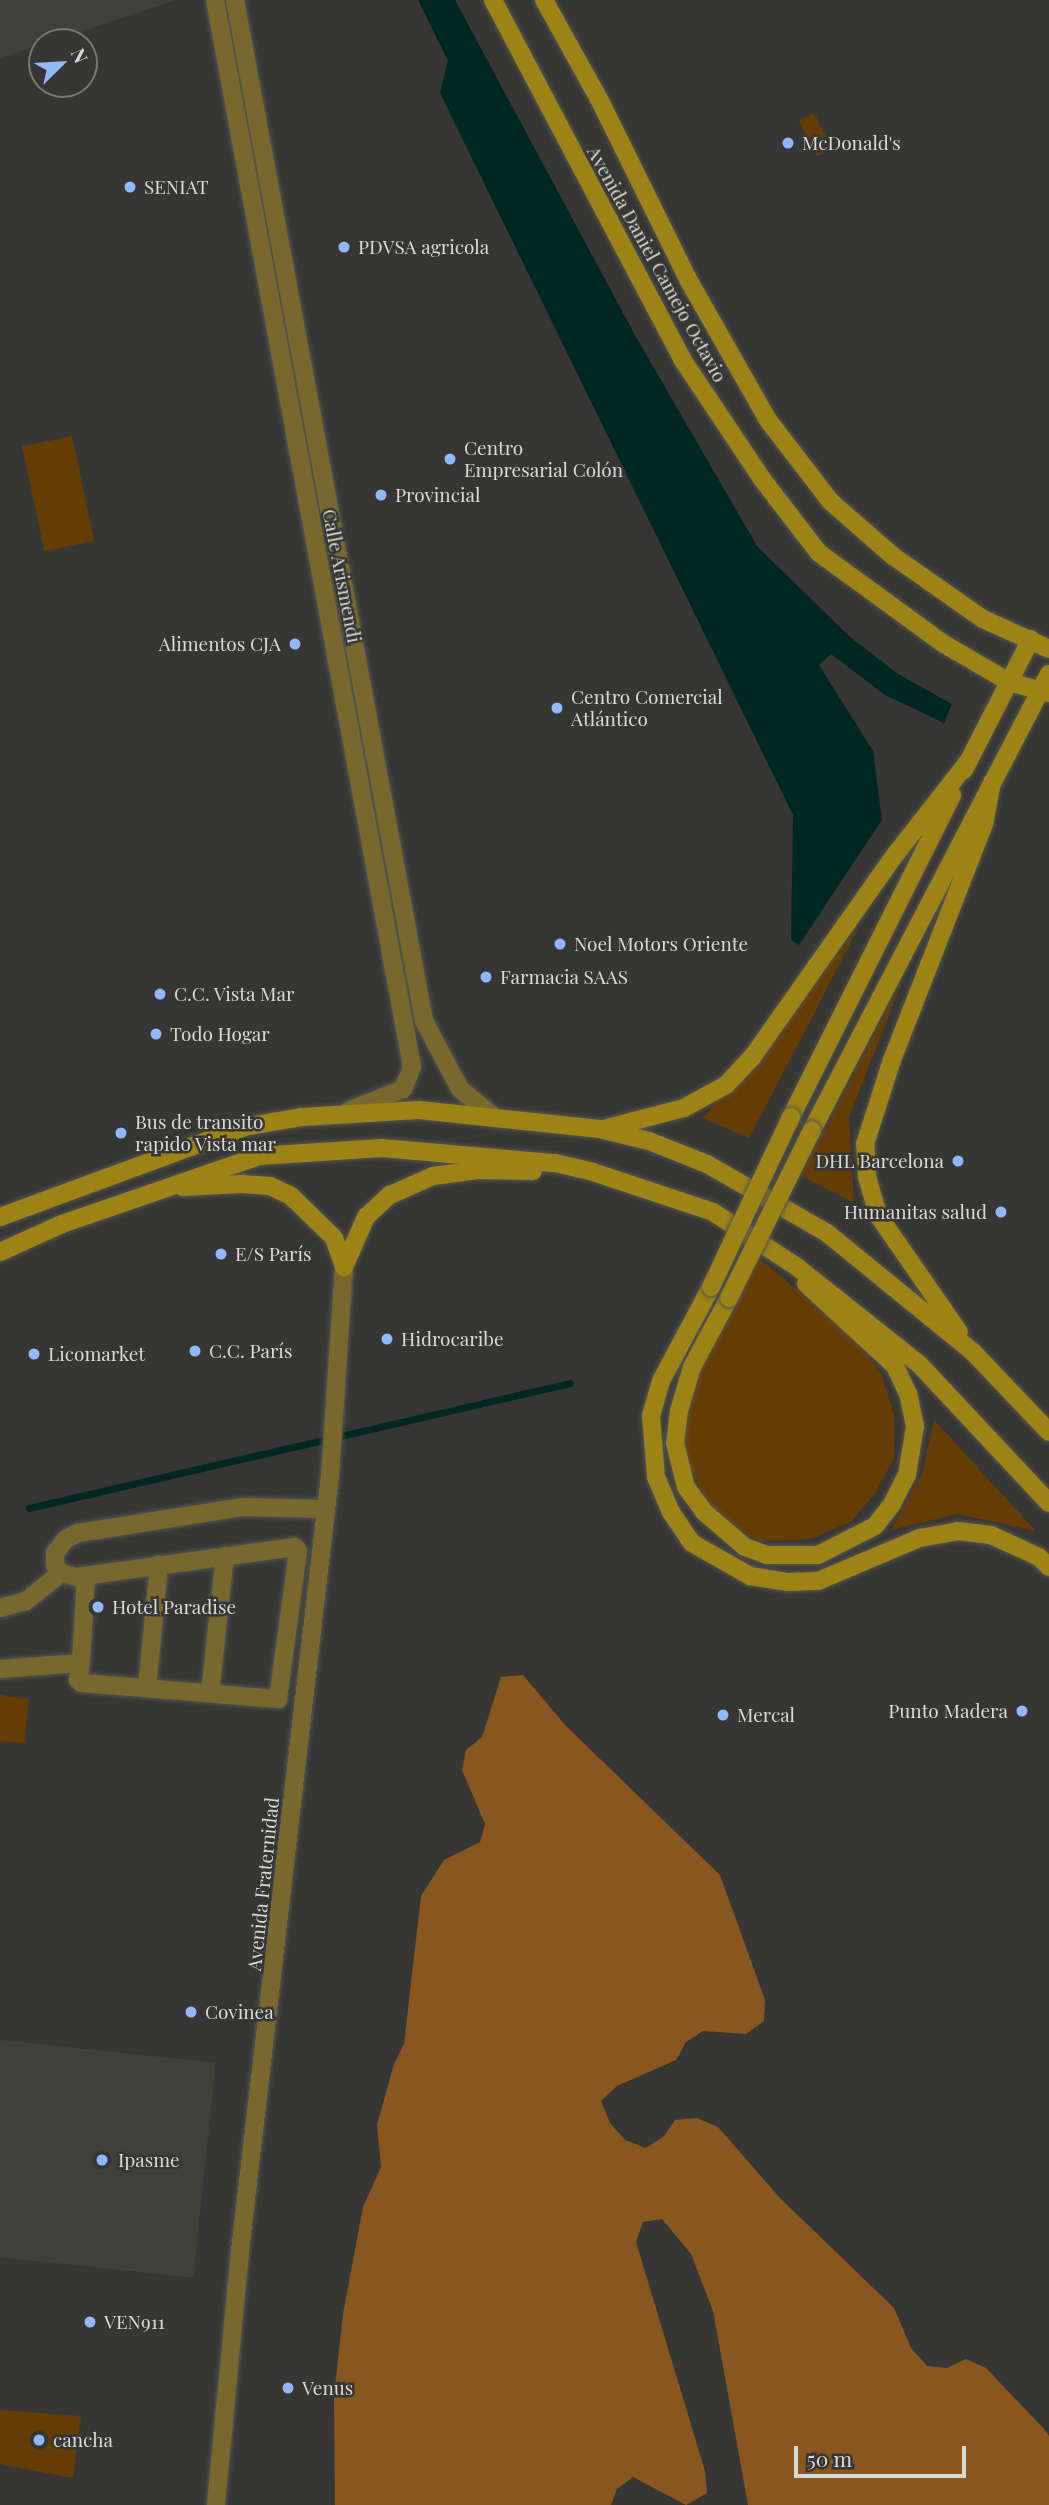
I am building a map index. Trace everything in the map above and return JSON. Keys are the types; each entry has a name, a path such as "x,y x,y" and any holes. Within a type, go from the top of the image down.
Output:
{"main road":[{"name":"Avenida Daniel Camejo Octavio","path":"493,0 682,359 762,479 819,553 944,644 1009,682 1045,691"},
{"name":"Avenida Daniel Camejo Octavio","path":"544,0 601,103 689,281 784,440 831,502 893,556 982,619 1049,649"},
{"path":"1031,639 791,1117 711,1287 661,1381 651,1416 656,1477 671,1512 692,1543 750,1576 788,1581 818,1581 920,1538 958,1531 991,1535 1038,1557 1049,1567"},
{"path":"774,1252 895,1366 908,1394 915,1426 907,1475 892,1504 875,1526 818,1555 767,1555 745,1546 704,1512 686,1486 675,1443 679,1411 692,1367 992,783 1045,691 1049,674"},
{"path":"600,1129 684,1108 726,1085 754,1056 894,855 968,762"},
{"path":"974,1352 878,1215 865,1144 891,1060 984,824 992,783"},
{"path":"1,1217 244,1127 339,1115 419,1110 600,1129 649,1141 748,1184 827,1233 974,1352 1049,1432"},
{"path":"4,1250 259,1156 382,1148 555,1163 593,1172 713,1212 844,1302 919,1364 1049,1503"},
{"path":"344,1267 366,1217 390,1195 433,1176 478,1170 593,1172"},
{"path":"169,1187 242,1184 270,1186 291,1196 334,1238 344,1267"}],"street":[{"name":"Calle Arismendi","path":"215,0 412,1067 403,1089 339,1115"},
{"name":"Calle Arismendi","path":"235,0 424,1021 460,1089 494,1116"},
{"name":"Avenida Fraternidad","path":"216,2505 240,2251 330,1476 344,1267"},
{"path":"61,1573 55,1565 55,1553 66,1539 78,1533 242,1507 326,1509"},
{"path":"0,1608 26,1601 61,1573 86,1576 291,1546 298,1550 281,1697 82,1683 78,1680 86,1576"},
{"path":"210,1693 225,1556"},
{"path":"147,1688 159,1565"},
{"path":"0,1669 80,1663"}],"shaded area":[{"path":"0,0 175,0 91,28 28,28 28,49 0,58"},
{"path":"814,113 832,149 817,156 799,121"},
{"path":"72,436 94,541 44,551 22,447"},
{"path":"859,927 749,1138 703,1118"},
{"path":"902,982 849,1117 854,1203 801,1176"},
{"path":"759,1258 847,1332 881,1372 894,1414 894,1458 876,1492 851,1522 810,1539 760,1541 728,1526 707,1501 688,1463 682,1426 692,1386"},
{"path":"934,1420 1036,1531 957,1514 891,1530 922,1474"},
{"path":"523,1675 565,1725 720,1875 765,2000 764,2021 746,2034 703,2031 686,2042 676,2060 617,2086 601,2101 610,2123 625,2140 646,2148 664,2136 675,2120 697,2118 718,2127 780,2198 894,2308 911,2348 927,2366 947,2368 966,2359 986,2368 1044,2429 1049,2436 1049,2505 748,2505 713,2311 691,2254 662,2219 643,2222 636,2242 705,2471 707,2493 686,2505 633,2477 617,2489 611,2505 335,2505 334,2397 343,2314 363,2207 381,2167 377,2125 394,2064 404,2044 421,1896 444,1860 480,1842 485,1824 462,1770 466,1750 482,1737 501,1677"},
{"path":"0,1695 29,1699 24,1744 0,1741"},
{"name":"Ipasme","path":"0,2040 216,2063 193,2277 0,2257"},
{"name":"cancha","path":"0,2410 81,2416 73,2478 0,2464"}],"water":[{"path":"418,0 455,0 636,337 757,546 850,637 898,674 952,704 944,723 885,695 831,654 819,665 873,751 882,820 799,945 791,940 793,815 440,93 448,61"}],"waterway":[{"path":"29,1508 570,1383"}],"place":[{"name":"McDonald's","path":"788,143"},
{"name":"SENIAT","path":"130,187"},
{"name":"PDVSA agricola","path":"344,247"},
{"name":"Centro Empresarial Colón","path":"450,459"},
{"name":"Provincial","path":"381,495"},
{"name":"Alimentos CJA","path":"295,644"},
{"name":"Centro Comercial Atlántico","path":"557,708"},
{"name":"Noel Motors Oriente","path":"560,944"},
{"name":"Farmacia SAAS","path":"486,977"},
{"name":"C.C. Vista Mar","path":"160,994"},
{"name":"Todo Hogar","path":"156,1034"},
{"name":"Bus de transito rapido Vista mar","path":"121,1133"},
{"name":"DHL Barcelona","path":"958,1161"},
{"name":"Humanitas salud","path":"1001,1212"},
{"name":"E/S París","path":"221,1254"},
{"name":"Hidrocaribe","path":"387,1339"},
{"name":"C.C. París","path":"195,1351"},
{"name":"Licomarket","path":"34,1354"},
{"name":"Hotel Paradise","path":"98,1607"},
{"name":"Punto Madera","path":"1022,1711"},
{"name":"Mercal","path":"723,1715"},
{"name":"Covinea","path":"191,2012"},
{"name":"Ipasme","path":"102,2160"},
{"name":"VEN911","path":"90,2322"},
{"name":"Venus","path":"288,2388"},
{"name":"cancha","path":"39,2440"}]}
